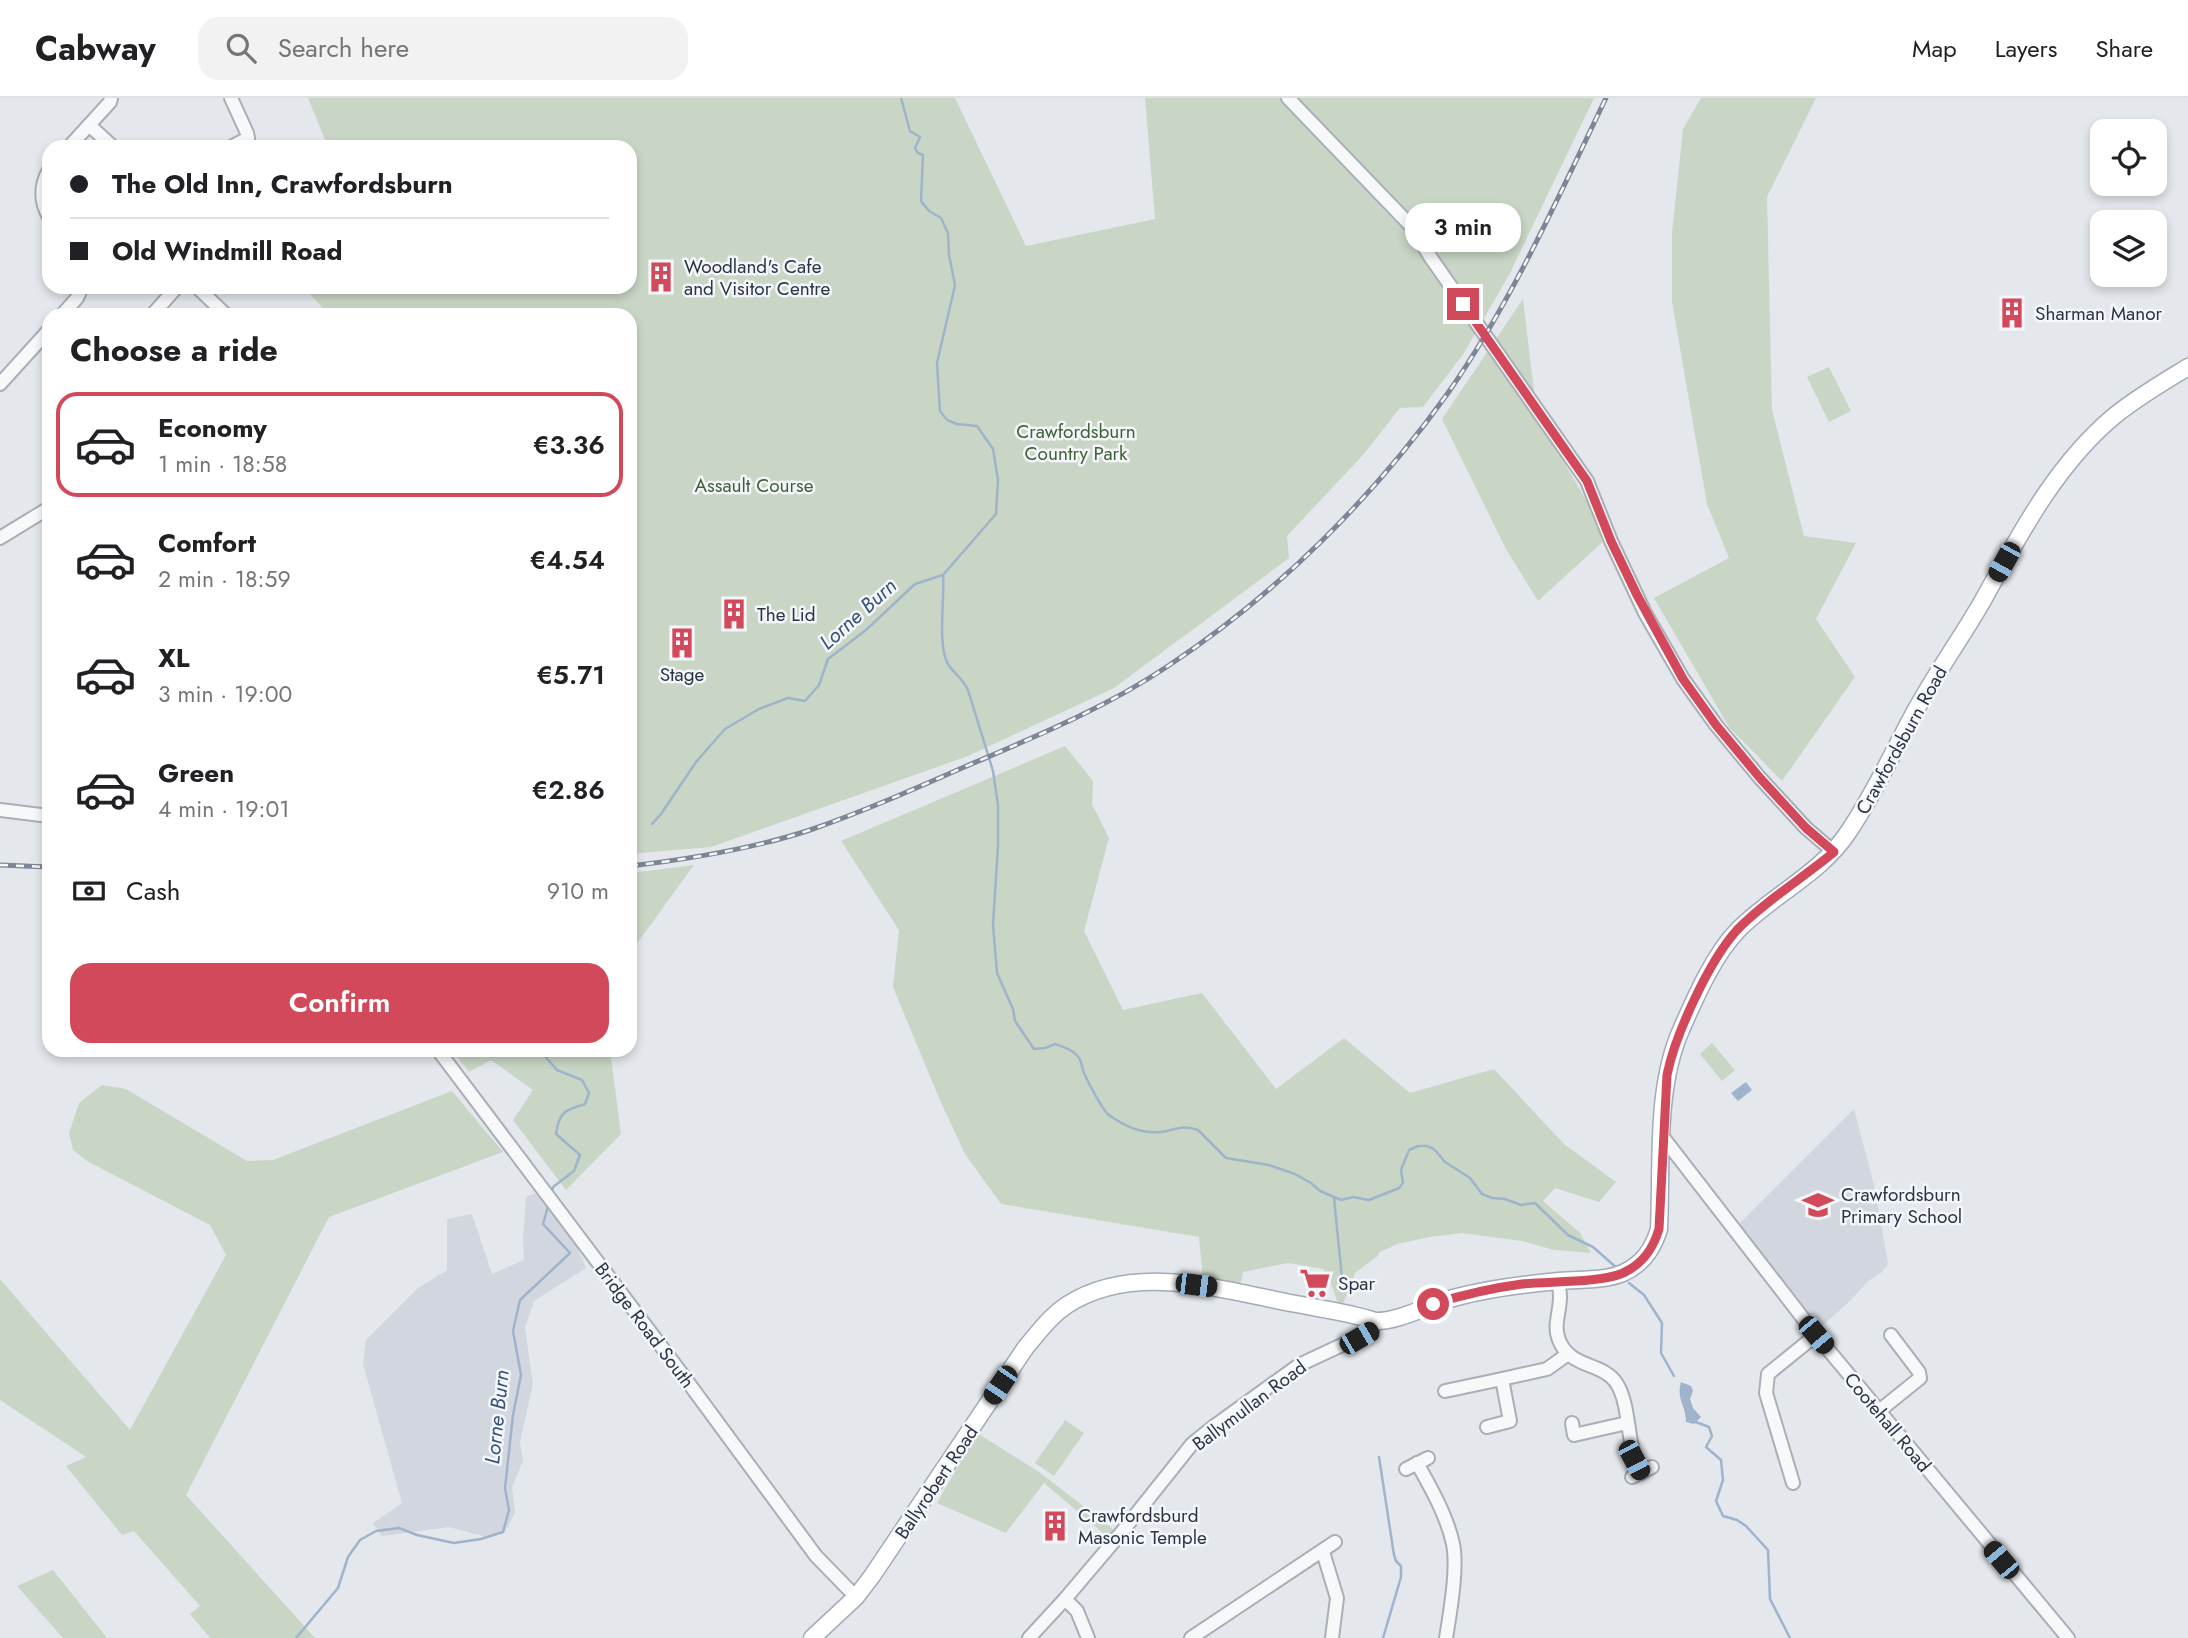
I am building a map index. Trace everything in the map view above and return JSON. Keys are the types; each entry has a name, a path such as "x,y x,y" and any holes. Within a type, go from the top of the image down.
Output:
{"main road":[{"name":"Crawfordsburn Road","path":"1375,1321 1387,1322 1459,1296 1514,1285 1617,1275 1634,1267 1651,1251 1659,1229 1662,1136 1671,1055 1718,957 1737,931 1834,852 1856,820 1912,715 1970,623 2038,503 2113,417 2188,368"},
{"name":"Ballyrobert Road","path":"812,1638 856,1597 890,1552 1026,1347 1048,1321 1066,1306 1086,1295 1116,1285 1181,1283 1375,1321"}],"street":[{"path":"75,140 111,98"},
{"path":"231,98 247,133 248,138 244,140"},
{"path":"1288,98 1411,226 1587,481 1611,541 1637,595 1683,679 1716,725 1760,778 1806,828 1834,852"},
{"path":"89,125 105,140"},
{"path":"68,308 79,294"},
{"path":"158,308 171,294"},
{"path":"204,294 219,308"},
{"path":"0,384 42,338"},
{"path":"0,538 42,512"},
{"path":"0,810 42,815"},
{"name":"Bridge Road South","path":"443,1057 816,1556 856,1597"},
{"name":"Cootehall Road","path":"1662,1136 1816,1335 2068,1638"},
{"path":"1558,1281 1560,1297 1556,1328 1559,1340 1568,1354 1579,1362 1607,1373 1617,1384 1622,1396 1634,1460 1642,1472"},
{"name":"Ballymullan Road","path":"1028,1638 1065,1600 1192,1444 1299,1365 1359,1338 1372,1330 1375,1321"},
{"path":"1793,1483 1766,1393 1768,1374 1816,1335"},
{"path":"1878,1411 1920,1378 1919,1372 1891,1335"},
{"path":"1445,1391 1547,1369 1568,1354"},
{"path":"1487,1427 1515,1420 1502,1379"},
{"path":"1574,1434 1627,1423"},
{"path":"1417,1463 1434,1494 1453,1546 1446,1638"},
{"path":"1191,1638 1335,1542"},
{"path":"1323,1552 1336,1598 1332,1638"},
{"path":"1065,1600 1077,1611 1088,1638"}],"shaded area":[{"name":"Crawfordsburn Primary School","path":"1854,1109 1874,1185 1888,1264 1821,1327 1738,1225"},
{"path":"536,1193 575,1242 586,1268 534,1301 525,1328 533,1384 520,1442 523,1461 512,1487 515,1513 504,1533 486,1537 449,1527 382,1536 373,1523 402,1503 363,1364 366,1340 417,1289 447,1270 447,1219 472,1214 492,1274 524,1260 526,1197"}],"green space":[{"name":"Crawfordsburn Country Park","path":"308,98 955,98 1026,246 1155,219 1145,98 1594,98 1509,275 1464,353 1423,407 1400,408 1363,455 1287,536 1289,558 1114,688 968,756 711,847 637,853 637,308 323,308 310,294 637,294 637,140 325,140"},
{"path":"1701,98 1816,98 1767,197 1772,410 1804,536 1856,543 1816,619 1855,677 1782,781 1729,727 1654,598 1729,558 1707,504 1672,302 1672,233 1683,129"},
{"path":"1523,299 1537,417 1608,537 1538,601 1506,549 1442,419"},
{"path":"1829,367 1851,411 1829,422 1807,377"},
{"path":"1065,746 1093,781 1092,804 1109,838 1084,931 1123,1010 1202,993 1276,1089 1344,1038 1410,1093 1494,1069 1564,1144 1616,1182 1599,1202 1555,1188 1543,1201 1580,1233 1591,1253 1554,1250 1522,1241 1462,1233 1430,1237 1397,1244 1378,1253 1379,1255 1355,1273 1343,1304 1337,1301 1330,1281 1322,1279 1324,1269 1288,1263 1243,1272 1240,1287 1203,1279 1199,1237 1001,1204 965,1154 893,987 899,930 841,841"},
{"path":"694,865 637,943 637,872"},
{"path":"1712,1043 1735,1070 1722,1081 1700,1054"},
{"path":"457,1057 611,1057 621,1134 566,1190 513,1120 533,1090 491,1060 469,1072"},
{"path":"102,1085 126,1089 247,1161 273,1160 452,1091 503,1152 329,1217 186,1495 315,1638 210,1638 190,1614 200,1606 134,1531 122,1535 66,1466 86,1457 0,1400 0,1279 130,1430 226,1255 210,1225 87,1161 73,1150 69,1133 79,1103"},
{"path":"1065,1420 1084,1433 1054,1476 1035,1463"},
{"path":"977,1433 1039,1472 1113,1529 1113,1533 1101,1544 1093,1541 1104,1534 1044,1483 1006,1533 937,1503"},
{"path":"53,1570 107,1638 63,1638 17,1586"}],"water":[{"path":"1746,1082 1752,1090 1738,1101 1731,1093"},
{"path":"1681,1382 1691,1386 1693,1391 1690,1399 1693,1408 1701,1417 1694,1424 1686,1422 1680,1393"}],"waterway":[{"name":"Lorne Burn","path":"652,824 696,762 725,729 759,709 788,698 805,701 819,685 828,659 866,630 915,584 943,575 996,514 998,480 993,449 977,426 947,420 940,411 937,363 955,285 948,233 941,218 929,211 921,201 923,155 915,148 920,137 910,131 901,98"},
{"path":"943,575 942,634 945,656 968,690 993,771 998,805 993,925 997,973 1013,1009 1015,1021 1034,1049 1055,1044 1074,1053 1103,1108 1127,1126 1154,1132 1193,1128 1226,1158 1269,1165 1295,1174 1320,1191 1341,1200 1353,1197 1369,1200 1399,1188 1403,1183 1401,1170 1409,1150 1427,1146 1470,1178 1482,1194 1521,1205 1535,1203 1568,1235 1593,1247 1618,1269"},
{"name":"Lorne Burn","path":"546,1057 557,1070 582,1080 589,1093 585,1104 568,1110 559,1121 556,1134 580,1155 574,1171 553,1187 552,1193"},
{"path":"1334,1198 1343,1288"},
{"name":"Lorne Burn","path":"296,1638 338,1588 348,1557 360,1540 376,1531 399,1528 454,1543 503,1532 509,1510 505,1488 513,1415 521,1375 513,1331 520,1300 570,1253 543,1224 549,1203"},
{"path":"1629,1283 1644,1295 1662,1323 1661,1353 1674,1376"},
{"path":"1693,1421 1709,1427 1712,1436 1706,1447 1721,1460 1723,1480 1716,1501 1723,1516 1746,1526 1768,1550 1770,1599 1790,1638"},
{"path":"1379,1457 1394,1555 1401,1566 1401,1577 1383,1638"}],"railway":[{"path":"637,865 698,857 766,843 810,830 887,800 1041,734 1119,696 1168,666 1247,608 1355,507 1388,470 1448,393 1513,286 1606,98"},
{"path":"0,865 42,867"}],"place":[{"name":"Woodland's Cafe and Visitor Centre","path":"661,277"},
{"name":"Sharman Manor","path":"2012,313"},
{"name":"The Lid","path":"734,614"},
{"name":"Stage","path":"682,643"},
{"name":"Crawfordsburn Primary School","path":"1818,1205"},
{"name":"Spar","path":"1315,1283"},
{"name":"Crawfordsburd Masonic Temple","path":"1055,1526"}],"route":[{"path":"1433,1304 1514,1285 1617,1275 1634,1267 1646,1256 1655,1244 1659,1229 1667,1075 1671,1055 1681,1030 1718,957 1737,931 1834,852 1806,828 1760,778 1716,725 1683,679 1637,595 1611,541 1587,481 1463,304"}],"park label":[{"name":"Assault Course","path":"754,485"}]}
